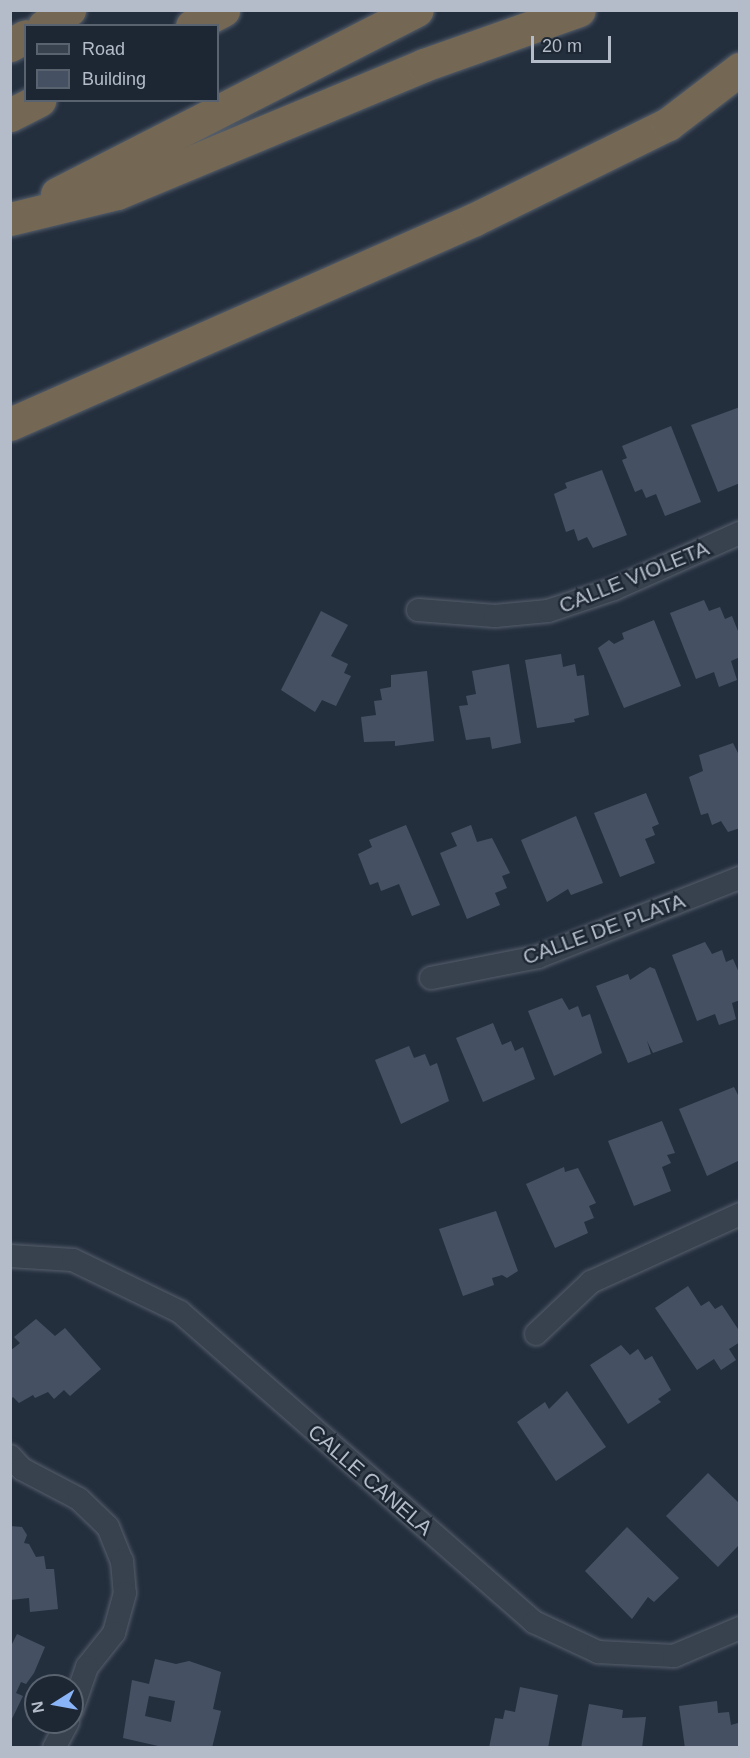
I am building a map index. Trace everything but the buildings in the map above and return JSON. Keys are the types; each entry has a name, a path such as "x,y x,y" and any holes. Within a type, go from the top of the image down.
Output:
{"highway":[{"path":"47,24 69,10"},
{"path":"196,24 223,10"},
{"path":"10,219 417,10"},
{"path":"10,219 117,193 424,65 579,10"},
{"path":"10,45 24,37"},
{"path":"10,424 475,219 668,124 740,69"},
{"path":"10,115 35,102"}],"street":[{"name":"CALLE VIOLETA","path":"418,610 495,616 548,611 614,589 740,533"},
{"name":"CALLE DE PLATA","path":"431,978 538,957 740,878"},
{"path":"536,1334 591,1282 740,1214"},
{"name":"CALLE CANELA","path":"10,1256 73,1260 180,1311 534,1622 598,1652 674,1656 740,1628"},
{"path":"10,1456 22,1469 79,1499 108,1527 122,1561 125,1593 114,1633 87,1667 84,1676"},
{"path":"54,1748 62,1734"}]}
